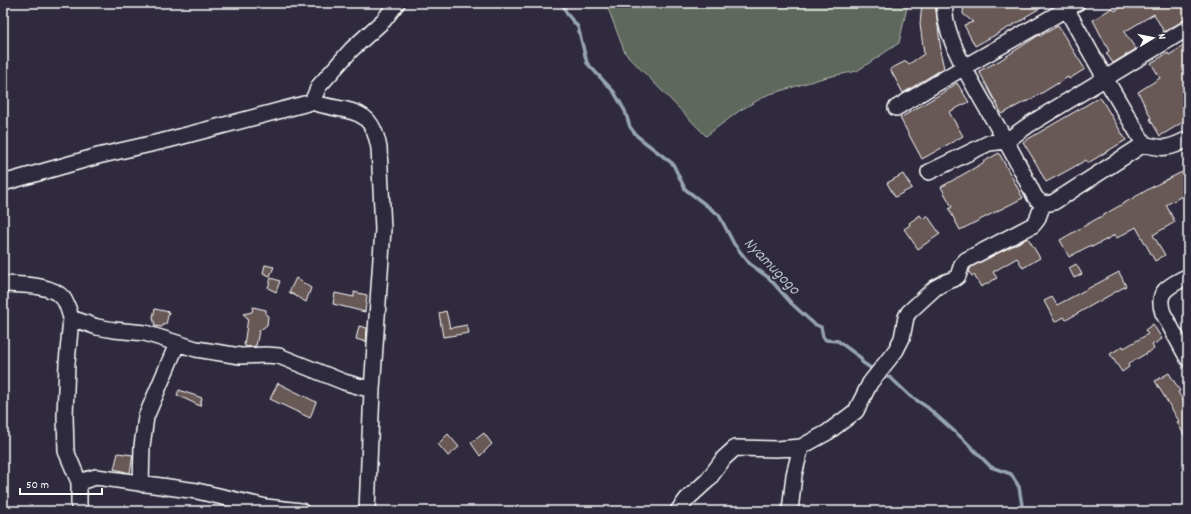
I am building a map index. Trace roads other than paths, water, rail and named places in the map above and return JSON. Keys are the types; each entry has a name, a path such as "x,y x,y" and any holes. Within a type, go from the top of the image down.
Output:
{"street":[{"path":"312,102 319,86 352,49 384,20 397,3"},
{"path":"945,3 946,21 950,36 964,67 1006,141 1035,197 1043,204 1054,202 1144,144 1164,148 1172,147 1188,139"},
{"path":"896,108 1069,5 1105,78 1144,144"},
{"path":"929,172 989,143 1006,141 1030,124 1188,28"},
{"path":"3,183 98,156 168,140 312,102 325,106 350,110 367,118 377,137 380,160 383,229 372,390 366,511"},
{"path":"678,511 686,499 708,480 724,458 735,448 776,449 801,447 828,432 856,411 870,383 896,350 902,338 906,317 909,312 935,288 946,282 954,280 958,276 962,264 966,260 1034,225 1043,204"},
{"path":"1188,276 1167,287 1161,298 1160,306 1188,359"},
{"path":"3,284 35,286 55,292 62,297 66,303 71,318 65,401 66,451 79,482 79,511"},
{"path":"71,318 108,329 145,333 162,337 177,344 196,349 240,356 279,356 344,382 372,390"},
{"path":"141,484 142,446 146,417 177,344"},
{"path":"790,511 794,475 801,447"},
{"path":"79,482 96,477 197,491 266,507 302,511"}],"waterway":[{"name":"Nyamugogo","path":"562,3 567,14 578,27 587,63 614,92 625,111 630,127 637,136 673,164 685,189 719,215 734,244 750,264 769,278 792,304 814,324 821,327 823,337 826,340 838,341 861,358 862,362 875,371"},
{"name":"Nyamugogo","path":"881,375 891,378 910,396 927,407 963,439 991,467 1011,474 1019,487 1023,511"}]}
